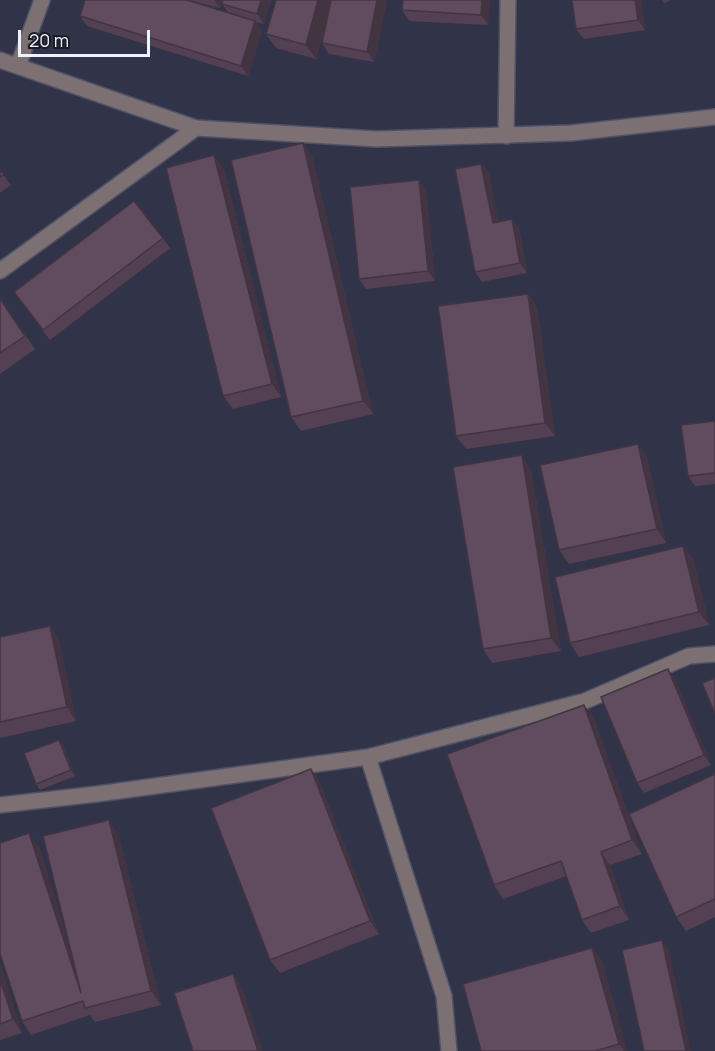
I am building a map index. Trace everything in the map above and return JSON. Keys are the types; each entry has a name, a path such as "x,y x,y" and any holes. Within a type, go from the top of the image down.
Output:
{"street":[{"path":"18,66 42,0"},
{"path":"506,136 508,0"},
{"path":"0,60 196,128 377,140 571,134 715,117"},
{"path":"0,271 196,128"},
{"path":"0,805 368,757 585,701 689,656 715,654"},
{"path":"368,757 444,996 449,1051"}],"building":[{"path":"85,0 187,0 255,21 241,66 80,16"},
{"path":"223,0 261,0 257,14 222,4"},
{"path":"276,0 318,0 306,45 266,34"},
{"path":"331,0 377,0 367,52 322,43"},
{"path":"403,0 482,0 481,15 402,10"},
{"path":"572,0 635,0 638,20 576,29"},
{"path":"303,143 363,401 291,417 231,160"},
{"path":"214,155 272,384 223,396 166,168"},
{"path":"481,164 493,223 512,219 520,263 475,272 455,169"},
{"path":"419,180 428,271 359,279 350,187"},
{"path":"134,201 163,238 43,330 14,292"},
{"path":"528,294 545,423 456,436 438,306"},
{"path":"0,301 25,336 0,353"},
{"path":"715,421 715,473 688,476 681,425"},
{"path":"638,444 657,529 559,550 540,465"},
{"path":"522,455 551,638 483,649 453,467"},
{"path":"683,546 699,612 570,643 555,577"},
{"path":"50,626 67,707 0,722 0,637"},
{"path":"668,669 704,755 637,783 601,697"},
{"path":"715,678 715,714 702,683"},
{"path":"584,705 632,840 601,852 620,906 582,920 561,861 494,885 447,754"},
{"path":"59,740 71,770 36,784 24,753"},
{"path":"311,769 370,921 270,960 211,808"},
{"path":"715,774 715,899 676,917 629,814"},
{"path":"109,820 151,991 85,1008 83,1001 22,1021 0,954 0,843 29,833 81,993 43,836"},
{"path":"662,940 686,1051 644,1051 622,950"},
{"path":"592,948 619,1044 595,1051 481,1051 463,984"},
{"path":"233,974 258,1051 193,1051 174,993"},
{"path":"0,980 13,1019 0,1024"}]}
